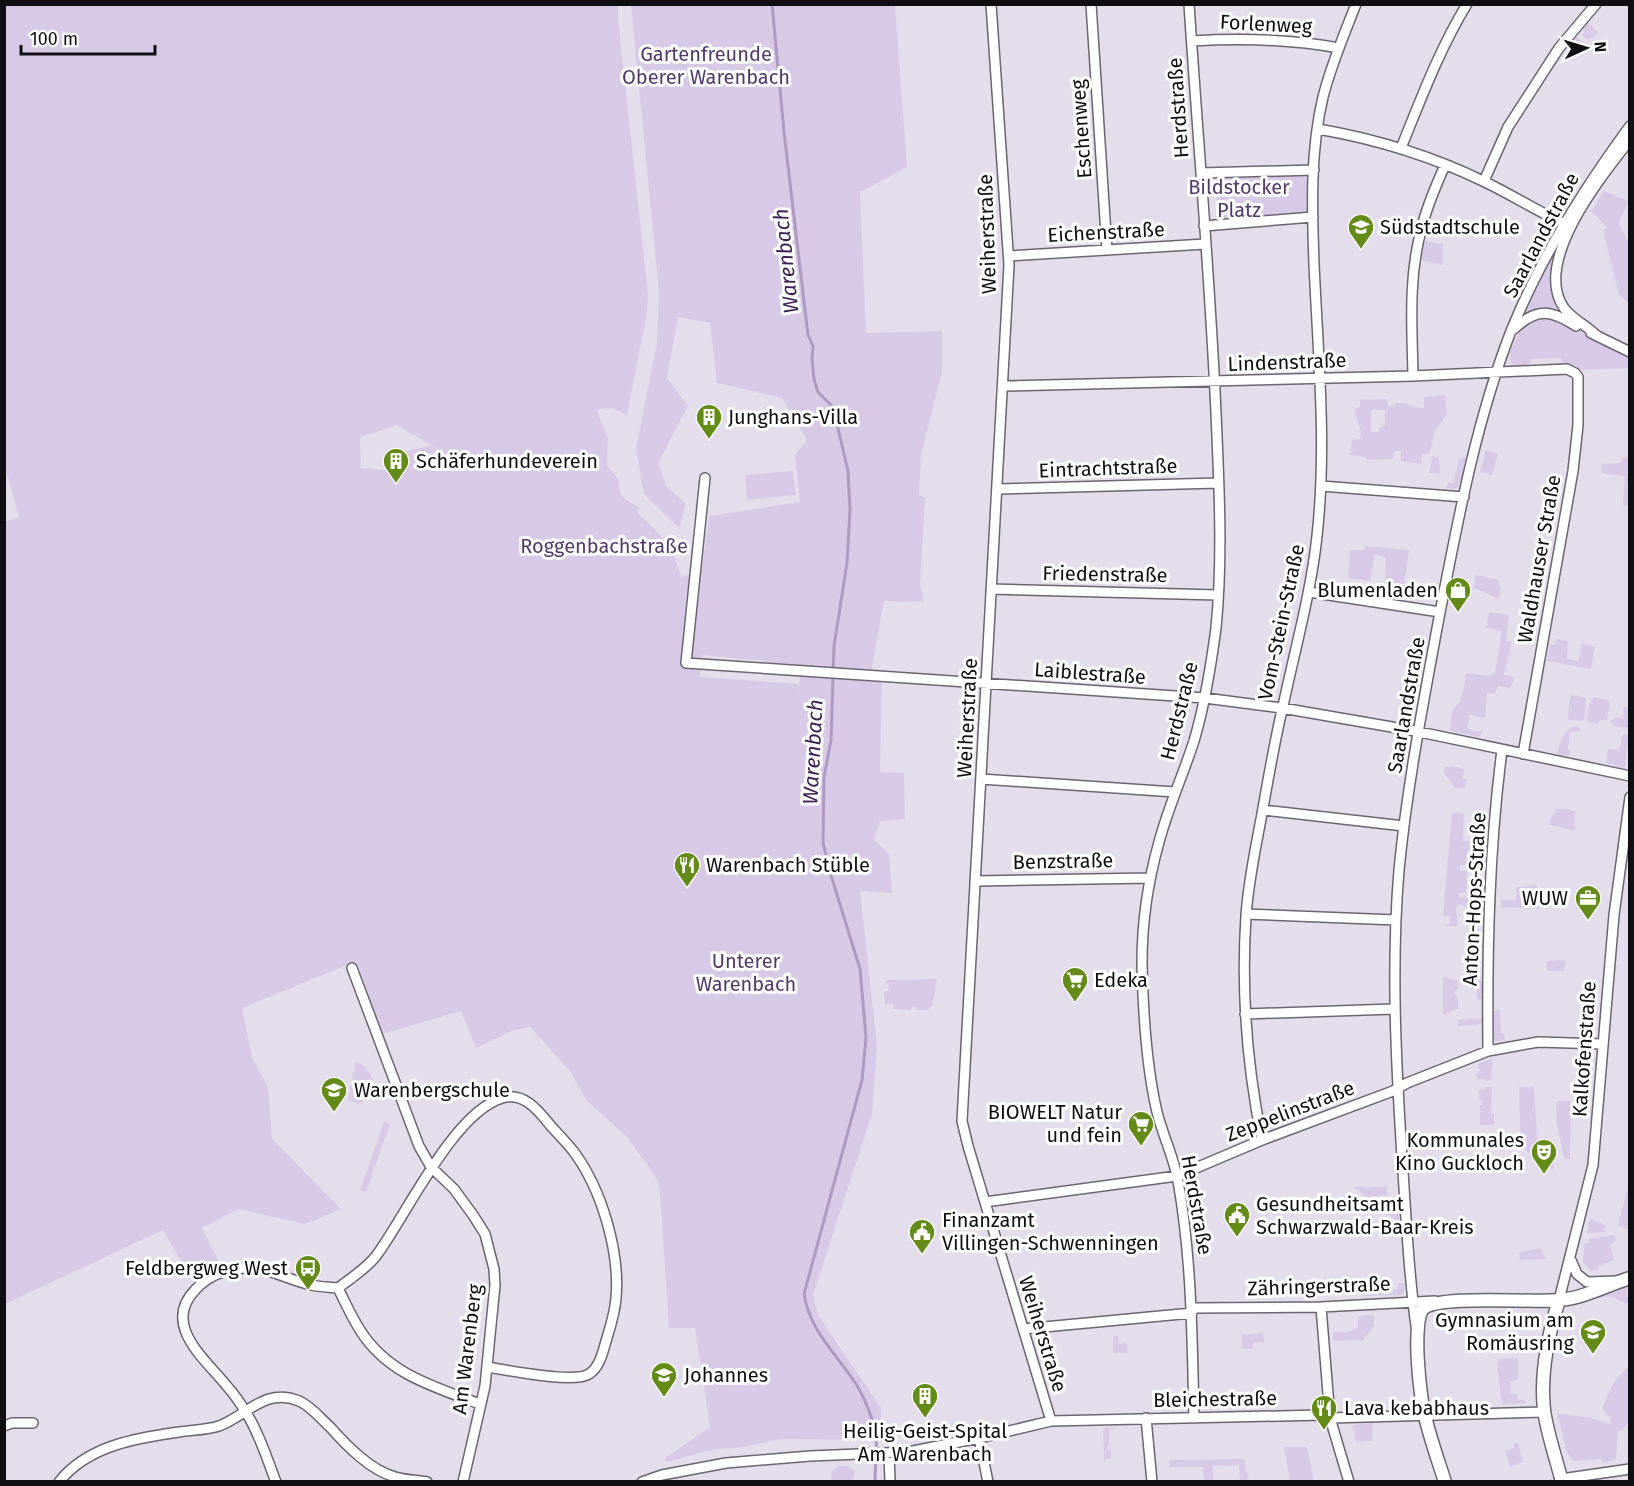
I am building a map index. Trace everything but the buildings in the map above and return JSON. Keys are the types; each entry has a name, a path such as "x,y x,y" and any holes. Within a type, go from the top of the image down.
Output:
{"main road":[{"name":"Zähringerstraße","path":"1416,1330 1418,1317 1425,1307 1447,1301 1558,1300 1607,1287 1623,1280"},
{"path":"1558,1300 1547,1347 1543,1380 1544,1412 1562,1480"},
{"path":"1416,1330 1424,1415 1445,1482"}],"street":[{"name":"Weiherstraße","path":"991,4 1009,256 962,1120 1051,1421"},
{"name":"Eschenweg","path":"1091,4 1107,250"},
{"name":"Herdstraße","path":"1190,4 1214,382 1218,483 1218,595 1213,648 1195,738 1159,841 1150,878 1143,929 1142,965 1146,1038 1153,1095 1177,1176 1187,1248 1192,1311 1194,1417"},
{"name":"Vom-Stein-Straße","path":"1262,1140 1249,1070 1245,1014 1246,914 1282,708 1309,592 1317,536 1321,486 1313,217 1314,170 1323,98 1356,4"},
{"path":"1401,148 1435,64 1452,28 1467,4"},
{"path":"1484,181 1508,127 1559,48 1596,4"},
{"name":"Forlenweg","path":"1192,41 1231,38 1310,43 1339,48"},
{"name":"Saarlandstraße","path":"1416,1330 1412,1301 1394,1009 1396,920 1404,826 1418,731 1440,612 1478,437 1511,333 1536,274 1563,223 1629,126"},
{"path":"1318,129 1364,137 1401,148 1484,181 1563,223"},
{"name":"Saarlandstraße","path":"1596,335 1573,318 1564,308 1556,287 1558,258 1567,236 1598,183 1629,140"},
{"path":"1413,376 1412,296 1415,265 1421,228 1445,165"},
{"path":"1201,173 1314,170"},
{"path":"1204,226 1313,217"},
{"name":"Eichenstraße","path":"1009,256 1205,244"},
{"path":"1511,333 1524,320 1534,315 1552,313 1629,352"},
{"name":"Lindenstraße","path":"1003,386 1319,379 1567,369 1572,371"},
{"name":"Waldhauser Straße","path":"1522,754 1571,487 1578,425 1578,377 1572,371"},
{"name":"Laiblestraße","path":"705,478 686,663 1204,698 1282,708 1418,731 1629,776"},
{"name":"Eintrachtstraße","path":"998,489 1218,483"},
{"path":"1321,486 1464,497"},
{"name":"Friedenstraße","path":"991,590 1218,595"},
{"path":"1309,592 1440,612"},
{"name":"Anton-Hops-Straße","path":"1488,1051 1489,890 1502,750"},
{"path":"981,779 1175,792"},
{"name":"Kalkofenstraße","path":"1558,1300 1593,1165 1614,915 1629,797"},
{"path":"1263,810 1404,826"},
{"name":"Benzstraße","path":"976,881 1150,878"},
{"path":"1246,914 1396,920"},
{"name":"Am Warenberg","path":"352,968 419,1146 431,1167 454,1189 474,1215 485,1234 491,1254 495,1285 487,1368 463,1482"},
{"path":"1245,1014 1394,1009"},
{"name":"Zeppelinstraße","path":"985,1202 1177,1176 1262,1140 1394,1091 1398,1087 1488,1051 1538,1042 1604,1044"},
{"path":"276,1482 255,1427 246,1412 227,1386 191,1346 185,1332 184,1317 186,1304 192,1293 200,1284 217,1273 248,1268 269,1271 309,1285 338,1288 360,1272 375,1257 431,1167 460,1131 489,1104 502,1098 514,1097 525,1100 536,1108 575,1153 599,1200 611,1237 616,1271 616,1299 612,1323 597,1367 589,1374 570,1379 487,1368"},
{"path":"1570,1258 1573,1267 1583,1280 1592,1283 1623,1280"},
{"path":"338,1288 360,1331 375,1350 391,1364 427,1385 480,1404"},
{"name":"Zähringerstraße","path":"1023,1329 1192,1311 1447,1301"},
{"path":"1321,1307 1330,1418 1349,1482"},
{"path":"59,1482 79,1461 108,1447 171,1433 218,1426 274,1396 301,1401 346,1444 381,1470 394,1477 427,1482"},
{"name":"Bleichestraße","path":"885,1454 979,1438 1051,1421 1323,1415 1330,1418 1544,1412"},
{"path":"1146,1419 1152,1482"},
{"path":"4,1426 12,1423 33,1424"},
{"path":"979,1438 988,1482"},
{"path":"642,1482 662,1475 726,1463 810,1456 885,1454 890,1482"},
{"path":"1562,1480 1629,1469"}],"green space":[{"path":"5,5 618,5 648,294 647,312 627,415 605,408 597,411 608,439 607,466 619,480 621,494 626,500 639,507 638,514 665,542 675,559 681,577 702,568 709,516 800,502 795,455 807,440 782,398 717,383 710,323 678,317 667,378 688,406 658,463 666,486 686,504 679,528 644,494 636,449 657,343 659,292 631,5 895,5 907,167 860,192 866,333 942,331 942,371 921,455 919,496 925,497 920,585 924,602 884,601 871,672 703,655 700,677 798,684 798,692 801,674 844,679 882,679 880,772 904,773 905,819 880,821 874,840 889,854 892,893 860,891 877,1046 872,1114 813,1295 818,1315 881,1408 881,1440 782,1439 743,1447 711,1450 666,1462 665,1458 710,1427 695,1328 669,1328 660,1192 657,1179 628,1138 586,1100 570,1071 530,1027 514,1030 476,1048 461,1011 382,1034 357,961 242,1008 252,1057 268,1087 272,1139 341,1209 305,1224 239,1209 202,1228 219,1262 191,1278 163,1230 5,1304 4,522 19,517 5,467","holes":["397,425 456,460 431,446 399,452 387,470 361,468 360,437"]},
{"path":"1588,23 1598,32 1591,39 1586,39 1582,35"},
{"path":"1577,37 1586,45 1575,53 1568,46"},
{"name":"Bildstocker Platz","path":"1308,175 1308,214 1229,221 1218,218 1215,177"},
{"path":"1604,191 1628,201 1619,223 1629,243 1629,303 1619,295 1603,230 1608,228 1591,211"},
{"path":"1564,229 1554,292 1558,310 1541,310 1522,317 1539,278"},
{"path":"1425,241 1443,244 1442,265 1421,260"},
{"path":"1549,316 1563,320 1629,357 1629,368 1580,370 1575,365 1565,365 1561,358 1531,359 1528,367 1514,366 1510,357 1511,350 1522,329 1532,320"},
{"path":"1445,395 1447,413 1435,432 1429,454 1422,454 1421,464 1401,461 1401,451 1394,451 1393,459 1367,460 1365,457 1350,455 1352,440 1360,439 1361,432 1354,409 1360,407 1360,400 1387,399 1388,406 1400,403 1424,408 1424,397","holes":["1371,410 1385,410 1385,425 1379,428 1379,432 1371,432"]},
{"path":"1486,450 1498,454 1492,475 1480,472"},
{"path":"1432,456 1439,458 1440,474 1429,473"},
{"path":"1466,457 1459,486 1454,489 1446,488 1448,483 1453,484 1459,459"},
{"path":"1622,458 1629,458 1629,506 1623,505 1625,476 1602,473 1601,464 1621,463"},
{"path":"793,471 796,495 747,500 745,475"},
{"path":"1365,546 1409,550 1404,586 1385,580 1386,558 1375,554 1370,581 1348,578 1350,550 1364,550"},
{"path":"1476,575 1498,580 1501,590 1499,598 1473,588"},
{"path":"1489,612 1509,615 1506,641 1512,642 1504,675 1515,677 1510,688 1498,686 1495,694 1487,693 1485,718 1470,715 1467,729 1482,732 1480,737 1450,731 1452,711 1460,701 1466,673 1489,676 1495,672 1502,631 1486,628"},
{"path":"1557,639 1568,641 1567,659 1579,661 1582,643 1595,647 1591,669 1547,661 1550,644 1555,645"},
{"path":"1571,694 1586,698 1584,721 1569,720"},
{"path":"1594,697 1608,700 1610,703 1607,720 1600,720 1598,723 1588,722 1588,709"},
{"path":"1624,707 1629,708 1629,728 1614,726 1610,721 1616,717 1623,718"},
{"path":"1574,726 1580,728 1579,732 1570,733 1568,749 1571,751 1568,756 1557,754 1564,734"},
{"path":"1623,734 1629,734 1623,768 1606,763 1608,749 1619,750"},
{"path":"1445,767 1464,769 1462,778 1467,779 1465,788 1455,788 1444,773"},
{"path":"1557,809 1568,809 1575,812 1574,828 1576,831 1550,825 1550,820"},
{"path":"1452,812 1464,814 1463,841 1488,843 1486,851 1467,850 1466,865 1460,866 1460,871 1467,871 1466,893 1459,893 1459,897 1483,900 1483,909 1467,908 1459,904 1456,908 1458,926 1445,926 1445,924 1450,924 1450,916 1443,916"},
{"path":"1537,886 1539,909 1501,907 1501,900 1516,900 1517,887"},
{"path":"1566,960 1564,971 1547,971 1547,961"},
{"path":"1443,977 1458,980 1458,988 1453,993 1458,997 1458,1009 1443,1015"},
{"path":"937,979 932,1006 927,1010 916,1010 916,1007 912,1007 911,1010 894,1009 893,1004 885,1004 884,992 888,991 889,984 885,983 887,980"},
{"path":"1464,980 1482,981 1483,999 1477,1000 1477,988 1473,988 1472,984 1465,985"},
{"path":"1500,1010 1501,1033 1504,1034 1505,1040 1494,1041 1494,1011"},
{"path":"1482,1018 1482,1023 1478,1025 1458,1026 1458,1020"},
{"path":"1493,1058 1491,1080 1477,1079 1476,1073 1479,1073 1480,1069 1477,1069 1478,1064"},
{"path":"356,1061 368,1070 372,1082 370,1094 359,1104 348,1100"},
{"path":"1492,1087 1491,1113 1494,1114 1494,1125 1480,1125 1482,1100 1479,1100 1479,1090"},
{"path":"1519,1087 1534,1087 1538,1154 1555,1154 1553,1169 1544,1165 1544,1162 1530,1157 1530,1153 1521,1148"},
{"path":"1558,1101 1571,1101 1570,1159 1564,1158 1557,1124 1556,1104"},
{"path":"384,1122 390,1124 366,1192 360,1190"},
{"path":"1629,1182 1630,1229 1628,1229 1618,1226"},
{"path":"1363,1186 1364,1188 1387,1186 1387,1195 1366,1197 1354,1187"},
{"path":"1397,1196 1400,1237 1395,1238 1394,1218 1385,1215 1385,1209"},
{"path":"1590,1219 1605,1225 1606,1228 1603,1229 1606,1232 1587,1233"},
{"path":"1614,1235 1616,1240 1610,1245 1614,1260 1591,1271 1583,1262 1584,1243 1588,1243 1589,1239"},
{"path":"1541,1248 1546,1259 1520,1260 1519,1252"},
{"path":"1398,1283 1404,1283 1404,1293 1401,1295 1364,1296 1364,1292 1398,1289"},
{"path":"1629,1285 1629,1289 1626,1290 1629,1303 1625,1304 1612,1297 1587,1299"},
{"path":"1374,1315 1374,1326 1363,1340 1333,1341 1333,1332 1348,1332 1358,1328 1358,1316"},
{"path":"1263,1333 1264,1342 1253,1343 1253,1349 1243,1349 1241,1335"},
{"path":"1113,1336 1118,1336 1119,1344 1127,1343 1128,1353 1113,1353"},
{"path":"1518,1358 1518,1380 1510,1381 1511,1394 1517,1394 1518,1400 1525,1400 1525,1403 1502,1404 1497,1363 1500,1359"},
{"path":"1629,1366 1629,1422 1621,1431 1618,1431 1616,1459 1603,1463 1601,1459 1573,1461 1567,1453 1557,1413 1591,1418 1611,1424 1611,1420 1602,1408 1614,1382"},
{"path":"1373,1423 1372,1441 1356,1442 1352,1425"},
{"path":"1103,1428 1121,1428 1109,1429 1108,1450 1111,1450 1111,1458 1104,1460"},
{"path":"1518,1443 1523,1462 1510,1467 1505,1451 1514,1448 1513,1444"},
{"path":"1284,1447 1307,1447 1314,1481 1290,1481"},
{"path":"1244,1459 1249,1481 1240,1481 1239,1465 1213,1466 1213,1482 1204,1481 1203,1467 1170,1467 1169,1460"},
{"path":"839,1466 849,1467 855,1473 852,1481 832,1481 831,1472"}],"waterway":[{"name":"Warenbach","path":"772,4 784,132 808,335 813,346 814,379 818,392 833,407 848,471 850,510 847,563 834,646 831,740 824,777 823,842 860,969 866,1038 862,1080 804,1294 807,1308 818,1331 856,1384 870,1413 876,1436 875,1482"}],"place":[{"name":"Südstadtschule","path":"1361,250"},
{"name":"Junghans-Villa","path":"709,440"},
{"name":"Schäferhundeverein","path":"396,484"},
{"name":"Blumenladen","path":"1458,613"},
{"name":"Warenbach Stüble","path":"687,888"},
{"name":"WUW","path":"1588,921"},
{"name":"Edeka","path":"1075,1003"},
{"name":"Warenbergschule","path":"334,1113"},
{"name":"BIOWELT Natur und fein","path":"1141,1147"},
{"name":"Kommunales Kino Guckloch","path":"1544,1175"},
{"name":"Gesundheitsamt Schwarzwald-Baar-Kreis","path":"1237,1238"},
{"name":"Finanzamt Villingen-Schwenningen","path":"922,1255"},
{"name":"Feldbergweg West","path":"308,1291"},
{"name":"Gymnasium am Romäusring","path":"1593,1355"},
{"name":"Johannes","path":"664,1398"},
{"name":"Heilig-Geist-Spital Am Warenbach","path":"925,1419"},
{"name":"Lava kebabhaus","path":"1324,1431"}],"park label":[{"name":"Gartenfreunde Oberer Warenbach","path":"706,66"},
{"name":"Roggenbachstraße","path":"604,546"},
{"name":"Unterer Warenbach","path":"746,972"}]}
